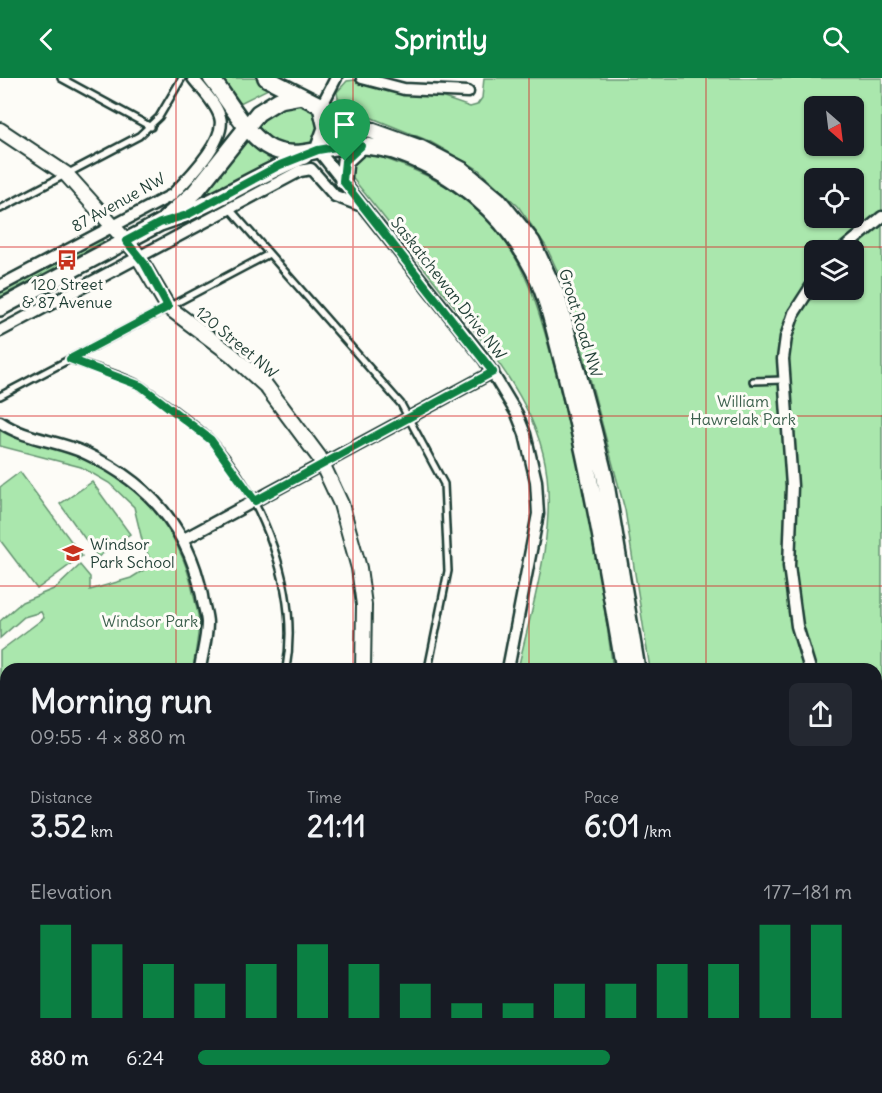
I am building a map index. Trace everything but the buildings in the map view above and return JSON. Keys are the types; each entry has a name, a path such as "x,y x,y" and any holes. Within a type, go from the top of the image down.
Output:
{"main road":[{"path":"211,78 248,127 266,145 278,151 302,153 318,150 326,128 321,106 266,78"},
{"name":"87 Avenue NW","path":"160,223 195,192 267,106 279,100 301,96"},
{"name":"Groat Road NW","path":"321,106 366,129 420,148 462,170 498,200 518,222 543,261 557,296 605,478 636,663"},
{"path":"343,181 345,161 361,146"},
{"name":"Groat Road NW","path":"318,150 361,146 402,154 450,178 491,212 529,261 549,313 580,432 601,530 623,663"},
{"name":"87 Avenue NW","path":"0,308 160,223 187,215 280,165 318,150"}],"street":[{"name":"87 Avenue NW","path":"0,286 172,195 220,134 221,118 193,78"},
{"path":"321,106 336,78"},
{"path":"362,78 404,89 468,92"},
{"name":"120 Street NW","path":"0,130 66,174 139,257 168,307 232,356 266,386 294,420 322,464 351,534 364,605 363,663"},
{"name":"Saskatchewan Drive NW","path":"318,150 493,372 525,434 536,482 538,514 509,663"},
{"path":"0,331 300,171 311,169 335,196 362,206"},
{"path":"854,240 882,217"},
{"path":"804,298 794,313 786,338 783,380 792,486 789,566 797,626 808,663"},
{"path":"184,539 493,372"},
{"path":"0,422 15,432 62,444 112,466 152,498 184,539 196,572 207,623 201,663"}],"lane":[{"path":"61,78 151,127"},
{"path":"0,209 151,127 182,78"},
{"path":"230,209 401,404 444,484 448,571 429,663"},
{"path":"0,396 269,254"},
{"path":"70,359 141,386 211,440 255,501 283,574 288,641 286,663"},
{"path":"753,381 783,380"}],"green space":[{"path":"218,78 256,78 272,87 238,104"},
{"name":"William Hawrelak Park","path":"484,78 882,78 882,663 649,663 625,510 567,292 546,246 518,206 478,169 429,141 350,109 338,98 337,92 347,81 355,80 384,90 438,96 470,107 477,105 482,98"},
{"path":"297,103 314,110 321,124 315,141 304,147 288,147 265,137 258,124 271,109"},
{"path":"247,141 273,162 194,203 242,142"},
{"path":"366,152 429,177 471,204 484,216 514,255 525,276 542,322 561,393 584,496 612,663 519,663 545,548 548,499 547,475 542,449 522,400 508,376 354,180 349,170 350,163"},
{"path":"101,239 103,242 0,297 0,292"},
{"name":"Windsor Park","path":"0,429 18,439 77,456 119,478 153,509 178,547 187,569 199,624 194,663 0,663 0,651 44,618 41,612 24,617 0,638 0,621 22,602 56,588 80,565 90,577 90,590 131,578 152,565 142,540 134,507 109,483 81,467 0,446"},
{"path":"20,472 82,556 37,589 0,540 0,487"},
{"path":"92,482 130,534 98,557 60,504"}],"place":[{"name":"120 Street & 87 Avenue","path":"67,260"},
{"name":"Windsor Park School","path":"73,553"}],"route":[{"path":"361,146 349,154 345,161 342,170 343,181 493,372 255,501 211,440 141,386 70,359 168,307 144,263 126,241 160,223 187,215 280,165 318,150 361,146"}]}
